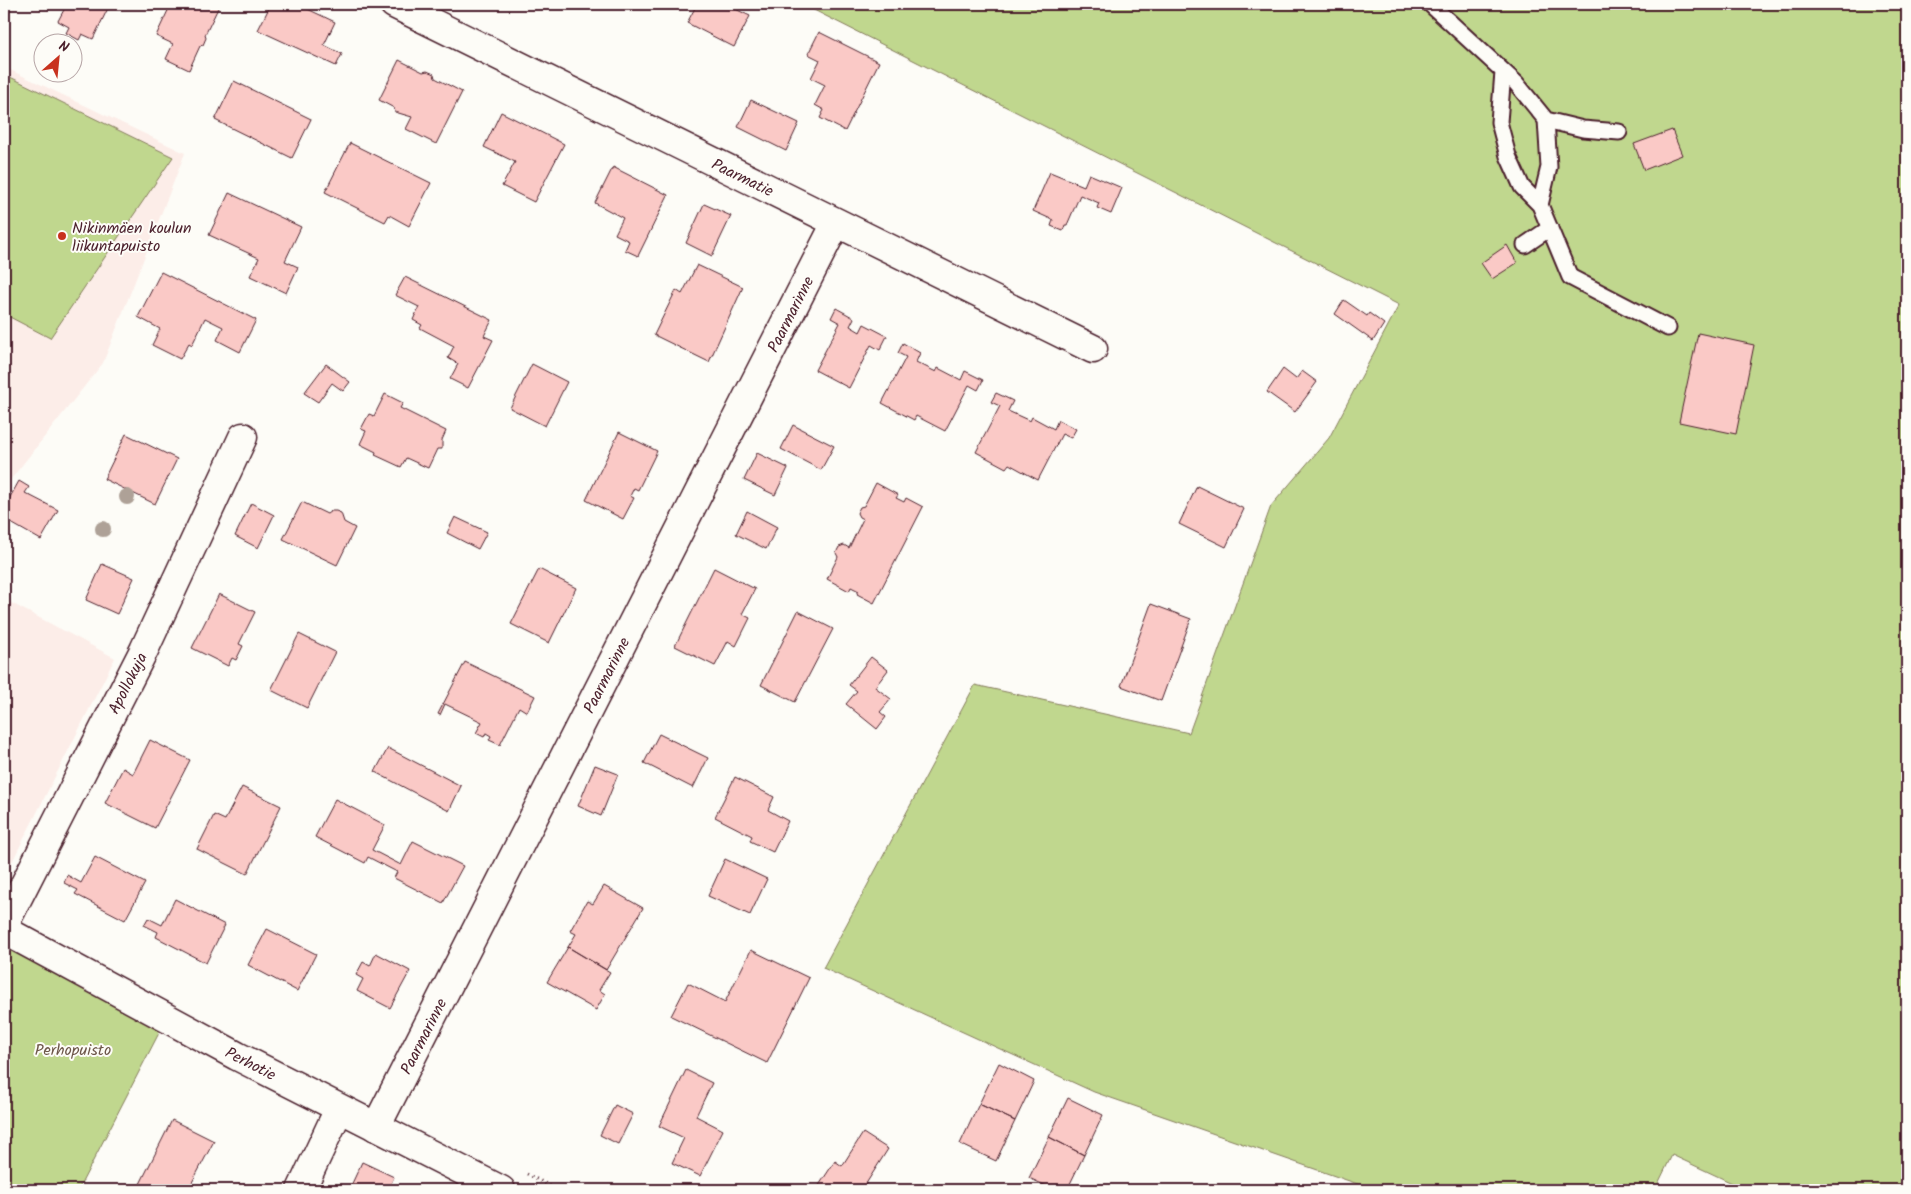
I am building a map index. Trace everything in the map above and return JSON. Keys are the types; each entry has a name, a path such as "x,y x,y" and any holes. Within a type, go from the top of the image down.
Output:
{"street":[{"name":"Paarmatie","path":"394,4 1093,349"},
{"name":"Paarmarinne","path":"376,1127 836,223"},
{"name":"Apollokuja","path":"4,925 144,650 243,437"},
{"name":"Perhotie","path":"4,930 237,1056 501,1190"},
{"path":"301,1190 339,1109"}],"lane":[{"path":"1430,4 1516,83 1546,120 1549,167 1540,205"},
{"path":"1504,72 1500,122 1508,156 1522,187 1540,205 1570,277 1668,328"},
{"path":"1546,120 1583,129 1619,132"},
{"path":"1524,245 1550,228"}],"shaded area":[{"path":"4,67 32,82 36,82 185,153 103,363 4,488"},
{"path":"4,599 115,658 12,862 4,870"}],"green space":[{"path":"802,4 1907,4 1907,1190 1747,1190 1672,1155 1655,1190 1375,1190 1094,1092 823,968 975,685 1189,733 1271,506 1329,438 1399,305"},
{"name":"Nikinmäen koulun liikuntapuisto","path":"4,74 173,157 50,338 4,314"},
{"name":"Perhopuisto","path":"4,930 161,1021 158,1035 78,1190 4,1190"}],"building":[{"path":"67,4 110,4 93,39 82,34 82,32 66,32 69,27 58,21"},
{"path":"171,4 220,4 205,35 206,38 203,45 200,46 189,70 166,59 173,44 156,36"},
{"path":"271,4 297,4 335,22 324,45 342,54 336,66 258,30"},
{"path":"691,4 725,4 750,16 734,47 687,23 696,6"},
{"path":"819,32 879,62 845,131 820,118 824,110 815,105 825,85 811,78 820,60 808,54"},
{"path":"399,60 423,72 427,71 434,74 435,78 462,92 436,144 406,129 412,117 395,112 394,108 379,100"},
{"path":"234,81 311,119 292,158 215,120"},
{"path":"751,100 799,123 786,151 738,127"},
{"path":"501,112 564,144 534,202 502,186 515,162 484,147"},
{"path":"1672,130 1682,155 1644,170 1634,144"},
{"path":"350,143 431,183 409,226 389,215 385,222 325,192"},
{"path":"613,167 668,195 638,256 625,250 629,241 615,234 623,218 595,203"},
{"path":"1050,172 1084,186 1089,174 1122,188 1111,214 1097,208 1099,203 1080,195 1063,231 1051,226 1053,220 1033,211"},
{"path":"229,193 301,227 285,261 298,267 286,293 250,276 259,258 209,235"},
{"path":"704,204 731,216 712,256 686,243"},
{"path":"1507,245 1517,263 1492,279 1481,263"},
{"path":"697,265 743,287 709,362 654,335 676,290 682,294"},
{"path":"161,272 256,320 240,352 217,340 223,327 205,318 192,345 189,343 180,359 152,345 160,329 138,317"},
{"path":"405,277 492,320 484,336 493,340 468,388 450,379 458,364 448,358 454,346 420,328 422,325 413,320 419,307 395,295"},
{"path":"1344,300 1367,316 1369,313 1384,324 1373,341 1335,314"},
{"path":"836,308 854,318 850,326 860,332 864,324 887,336 880,350 871,345 849,388 815,370 840,323 831,318"},
{"path":"1698,333 1754,345 1736,434 1679,422"},
{"path":"903,343 920,353 916,362 936,372 938,368 961,380 965,371 983,380 978,390 969,385 945,431 916,416 914,420 882,403 906,357 898,353"},
{"path":"326,364 350,382 343,391 332,383 318,402 304,393"},
{"path":"532,364 567,382 545,426 510,408"},
{"path":"1283,369 1296,379 1302,371 1317,382 1295,412 1267,392"},
{"path":"996,393 1013,401 1008,411 1030,421 1032,417 1054,429 1058,420 1076,429 1071,438 1062,434 1038,480 1009,464 1006,468 976,452 1000,406 991,402"},
{"path":"385,394 403,403 400,408 446,431 442,440 442,449 437,449 428,468 406,458 401,467 375,455 376,452 360,444 366,431 361,429 369,414 374,416"},
{"path":"793,425 834,446 821,470 781,449"},
{"path":"619,432 657,451 638,490 634,488 630,496 634,498 623,519 586,500"},
{"path":"126,434 177,459 155,504 104,479"},
{"path":"757,453 788,468 775,495 744,480"},
{"path":"19,481 29,487 25,493 58,510 41,540 4,519 4,508"},
{"path":"876,483 898,495 896,498 904,502 906,498 923,507 874,603 857,594 859,591 851,587 849,591 827,579 838,557 836,553 839,547 844,545 849,548 863,519 857,513 860,507 864,506"},
{"path":"1197,486 1244,509 1226,547 1179,524"},
{"path":"302,502 327,514 331,511 341,513 344,522 355,528 337,565 283,539"},
{"path":"251,503 274,515 258,548 235,536"},
{"path":"747,511 777,527 766,549 736,534"},
{"path":"455,517 487,532 478,549 447,533"},
{"path":"102,564 134,578 117,614 86,600"},
{"path":"714,568 755,589 742,614 750,618 736,646 728,641 715,666 675,646"},
{"path":"539,569 576,588 549,643 511,624"},
{"path":"219,594 255,612 239,644 243,646 236,660 232,658 228,666 192,648"},
{"path":"1151,604 1191,619 1161,701 1121,686"},
{"path":"798,611 833,629 795,702 761,685"},
{"path":"299,634 335,652 307,708 271,690"},
{"path":"871,657 888,670 875,687 891,699 880,712 886,717 877,729 846,704 857,691 849,685"},
{"path":"465,662 535,696 527,712 519,707 500,745 489,740 491,736 486,733 484,737 476,733 482,722 445,704 440,715 438,714"},
{"path":"659,734 708,758 693,788 644,763"},
{"path":"150,740 190,760 155,828 105,803 123,768 133,774"},
{"path":"388,748 461,786 449,811 375,772"},
{"path":"595,765 618,774 601,816 578,806"},
{"path":"735,777 774,797 768,810 788,821 773,852 750,841 752,836 715,817"},
{"path":"242,787 281,806 247,874 197,849 214,815 225,820"},
{"path":"335,799 385,825 372,850 401,865 413,841 463,866 443,903 394,878 397,872 368,857 365,863 315,837"},
{"path":"95,857 145,883 125,920 75,894 78,890 64,883 67,875 81,883"},
{"path":"725,859 767,879 750,915 708,896"},
{"path":"604,886 643,908 606,970 568,947 576,934 570,931 587,901 593,904"},
{"path":"175,899 225,925 206,963 156,937 158,932 144,925 148,918 162,925"},
{"path":"267,929 316,954 297,991 248,965"},
{"path":"568,947 610,972 599,990 605,994 596,1010 547,982"},
{"path":"751,950 809,978 767,1063 671,1016 688,983 725,1002"},
{"path":"376,953 410,971 390,1008 357,991 363,979 356,975 363,962 370,966"},
{"path":"999,1063 1034,1081 1015,1121 979,1104"},
{"path":"686,1070 712,1083 696,1116 723,1130 700,1176 672,1163 684,1138 659,1126"},
{"path":"1068,1098 1103,1115 1084,1155 1049,1137"},
{"path":"979,1104 1015,1121 996,1161 960,1144"},
{"path":"615,1105 633,1114 618,1144 600,1135"},
{"path":"172,1120 214,1141 188,1190 137,1190"},
{"path":"863,1133 888,1149 862,1190 816,1190 835,1161 842,1166"},
{"path":"1049,1137 1084,1155 1067,1190 1055,1190 1029,1178"},
{"path":"362,1162 394,1177 388,1190 349,1190"}],"place":[{"name":"Nikinmäen koulun liikuntapuisto","path":"62,236"}]}
